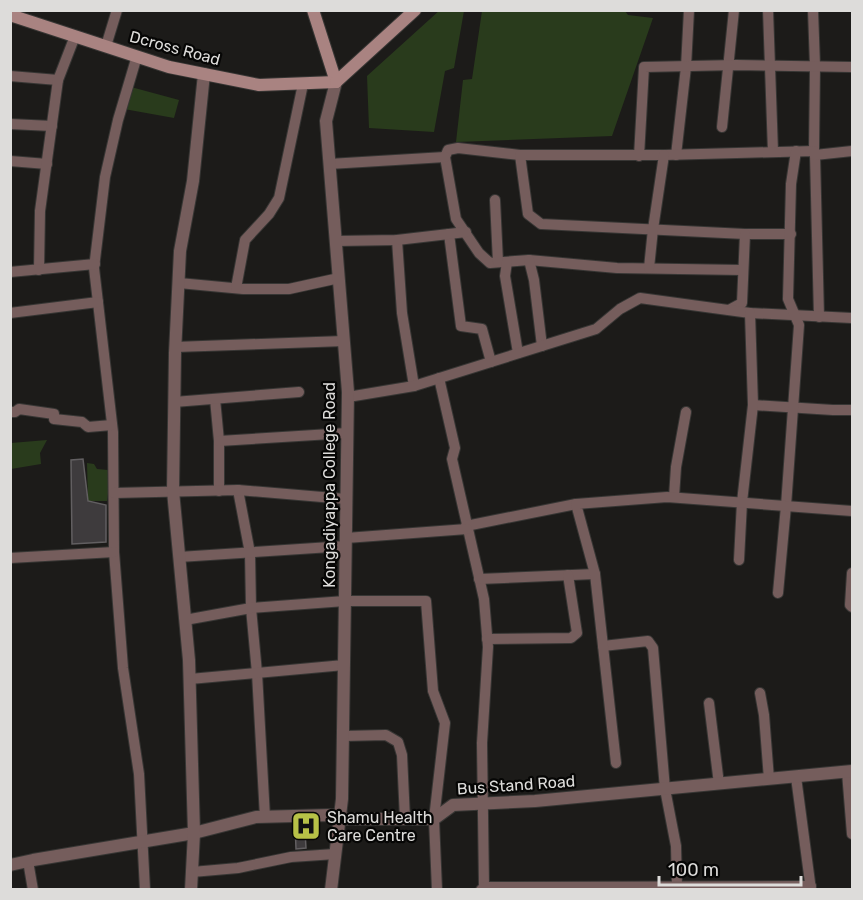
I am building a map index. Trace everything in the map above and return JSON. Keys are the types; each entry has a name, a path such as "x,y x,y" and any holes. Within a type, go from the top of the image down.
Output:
{"main road":[{"path":"314,10 336,82 415,10"},
{"name":"Dcross Road","path":"10,15 169,67 259,86 336,82"}],"street":[{"path":"106,46 117,10"},
{"path":"676,155 686,67 689,10"},
{"path":"722,127 734,10"},
{"path":"768,10 772,152"},
{"path":"813,10 819,317"},
{"path":"39,270 40,211 58,80 75,36"},
{"path":"137,56 118,120 105,177 95,264 112,425 114,552 123,668 139,774 145,890"},
{"path":"639,156 644,67 729,65 852,67"},
{"path":"191,890 194,833 190,679 173,491 174,402 180,251 193,181 204,74"},
{"path":"10,76 58,80"},
{"name":"Kongadiyappa College Road","path":"331,890 342,799 348,397 326,121 336,82"},
{"path":"236,288 245,240 269,214 279,198 303,84"},
{"path":"10,124 52,126"},
{"path":"742,270 649,268 529,260 490,262 479,253 456,219 445,157 448,150 458,148 520,155 639,156 852,151"},
{"path":"778,593 799,325 788,299 791,184 796,151"},
{"path":"520,155 528,214 541,224 745,234 791,234"},
{"path":"649,268 664,155"},
{"path":"329,164 445,157"},
{"path":"10,161 47,164"},
{"path":"495,200 502,262 518,353"},
{"path":"336,241 397,240 466,232"},
{"path":"449,234 462,326 483,329 491,362"},
{"path":"729,310 742,303 745,234"},
{"path":"397,240 402,313 414,386"},
{"path":"529,260 534,280 542,346"},
{"path":"10,272 95,264"},
{"path":"179,283 236,288 289,289 339,278"},
{"path":"348,397 414,386 596,329 620,309 640,298 750,313 852,318"},
{"path":"10,313 98,302"},
{"path":"739,560 742,502 753,405 750,313"},
{"path":"175,347 344,341"},
{"path":"439,378 455,448 452,459 466,528 484,599 487,639 482,743 483,888 811,888 796,777"},
{"path":"174,402 299,392"},
{"path":"215,399 219,441 219,490"},
{"path":"753,405 852,410"},
{"path":"10,412 19,409 54,414 54,419 82,422 88,428 112,425"},
{"path":"674,497 676,467 686,412"},
{"path":"219,441 347,433"},
{"path":"114,493 238,490 346,499"},
{"path":"238,490 250,553 251,608 265,816"},
{"path":"180,558 250,553 466,528 576,504 674,497 852,511"},
{"path":"576,504 595,574 616,763"},
{"path":"10,558 114,552"},
{"path":"852,573 850,605 852,607"},
{"path":"479,579 595,574"},
{"path":"487,639 572,638 578,633 568,575"},
{"path":"185,620 251,608 345,601 426,601 433,691 445,723 434,819 437,890"},
{"path":"603,646 648,640 653,648 665,789 676,846 677,887"},
{"path":"190,679 344,665"},
{"path":"760,693 769,779"},
{"path":"709,703 719,784"},
{"path":"343,736 386,735 398,742 402,755 405,819"},
{"path":"850,772 852,834"},
{"name":"Bus Stand Road","path":"10,865 194,833 265,816 332,815 340,819 434,819 453,805 850,772"},
{"path":"192,872 238,868 291,857 335,854"},
{"path":"28,861 33,890"}],"green space":[{"path":"440,10 464,11 454,68 445,71 434,132 369,128 367,76"},
{"path":"482,11 625,11 628,15 653,18 612,136 456,142 463,80 472,79"},
{"path":"131,87 179,100 174,118 124,109"},
{"path":"47,440 40,453 41,464 11,469 11,443"},
{"path":"87,463 94,464 97,469 108,470 107,501 88,501"}],"building":[{"path":"83,459 88,501 106,505 106,542 72,544 71,460"},
{"path":"295,824 311,824 311,830 305,831 306,848 296,849"}],"place":[{"name":"Shamu Health Care Centre","path":"306,826"}]}
